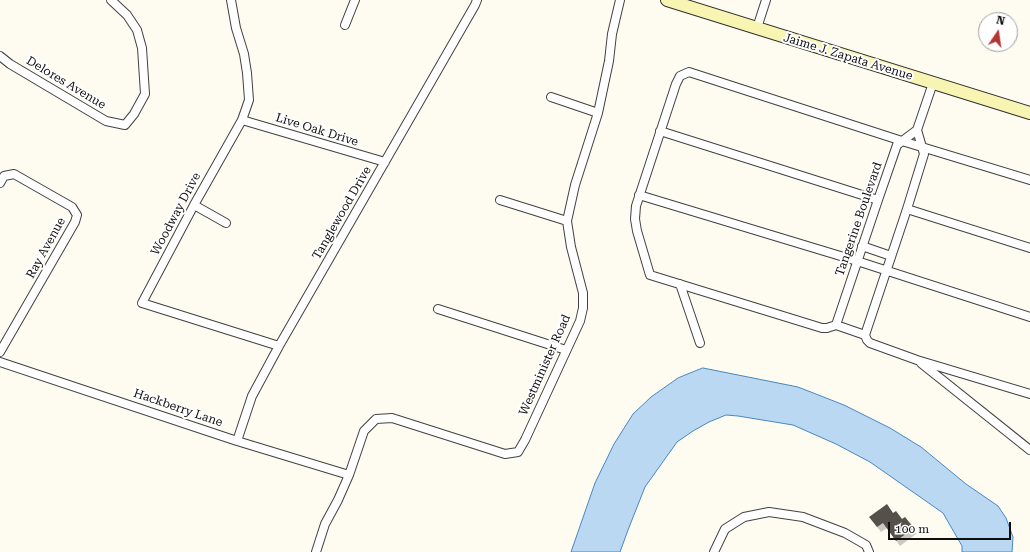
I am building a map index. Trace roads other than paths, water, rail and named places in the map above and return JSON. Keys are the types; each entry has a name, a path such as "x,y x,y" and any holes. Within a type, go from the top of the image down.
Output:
{"street":[{"name":"Delores Avenue","path":"0,56 10,64 106,121 126,125 134,114 144,94 142,48 137,30 127,15 111,0"},
{"name":"Woodway Drive","path":"231,0 236,28 244,54 247,73 248,100 242,120 194,205 142,303 279,346"},
{"path":"345,25 355,0"},
{"name":"Tanglewood Drive","path":"237,441 252,396 279,346 477,0"},
{"name":"Westminister Road","path":"316,552 325,524 338,500 364,431 376,419 392,418 505,454 518,452 525,440 580,321 583,308 583,293 571,248 567,221 575,185 598,113 609,61 612,34 620,0"},
{"name":"Jaime J. Zapata Avenue","path":"667,0 1030,113"},
{"path":"757,28 766,0"},
{"path":"865,335 836,325 822,328 650,275 637,231 635,219 636,206 660,131 680,76 689,72 902,141 1030,180"},
{"path":"932,83 917,130 924,154 908,209 865,335 870,343 917,360 1030,394"},
{"path":"551,97 598,113"},
{"name":"Live Oak Drive","path":"242,120 385,162"},
{"name":"Tangerine Boulevard","path":"836,325 897,145 917,130"},
{"path":"660,131 878,200"},
{"name":"Ray Avenue","path":"0,183 4,176 14,174 72,207 77,215 75,222 0,352"},
{"path":"639,195 857,261 1030,317"},
{"path":"500,200 567,221"},
{"path":"194,205 226,223"},
{"path":"908,209 1030,248"},
{"path":"862,246 891,256"},
{"path":"680,284 700,343"},
{"path":"438,309 566,350"},
{"path":"917,360 1030,450"},
{"name":"Hackberry Lane","path":"0,362 237,441 348,474"},
{"path":"714,552 725,529 744,517 769,512 803,517 845,533 866,545 870,552"}],"water":[{"path":"703,368 798,387 844,405 890,428 921,447 966,484 998,506 1006,518 1013,537 1012,552 962,552 962,546 943,513 870,462 836,444 793,425 726,415 709,422 677,442 645,487 620,552 571,552 595,483 614,444 633,414 651,397 678,378"}]}
